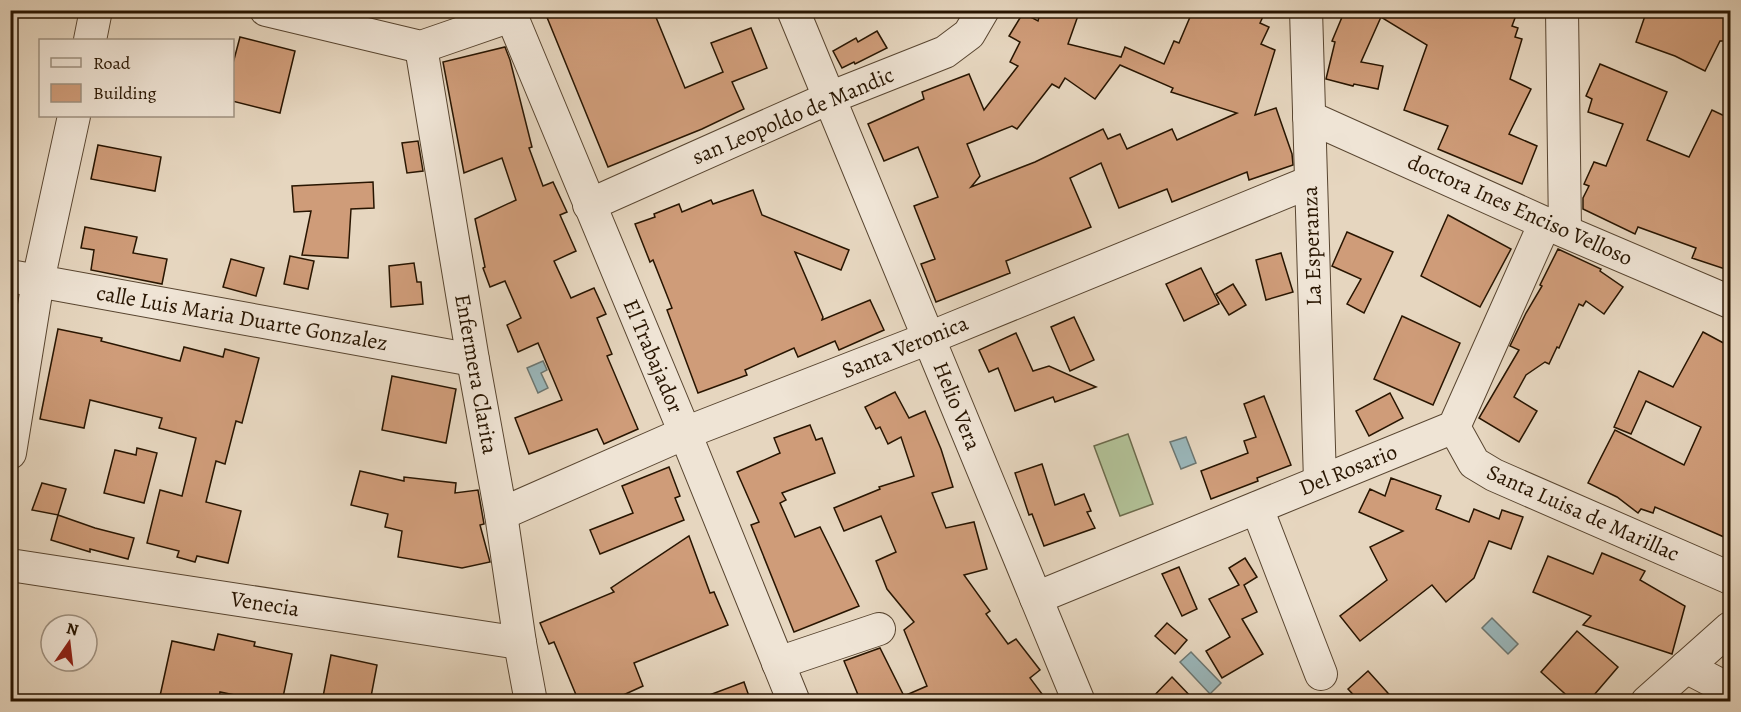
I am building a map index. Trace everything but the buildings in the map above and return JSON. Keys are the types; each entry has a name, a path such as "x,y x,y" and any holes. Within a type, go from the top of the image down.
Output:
{"street":[{"path":"90,39 96,10"},
{"path":"266,10 421,47 510,13"},
{"name":"Helio Vera","path":"793,10 1079,702"},
{"name":"san Leopoldo de Mandic","path":"589,205 829,98 945,52 969,34 983,10"},
{"name":"La Esperanza","path":"1306,10 1320,481"},
{"path":"1454,427 1555,227 1562,10"},
{"name":"El Trabajador","path":"510,13 794,702"},
{"name":"Enfermera Clarita","path":"421,47 531,702"},
{"path":"10,453 24,278 74,117"},
{"name":"doctora Ines Enciso Velloso","path":"1309,117 1555,227 1731,302"},
{"name":"Santa Veronica","path":"501,514 685,433 928,338 1310,182"},
{"name":"calle Luis Maria Duarte Gonzalez","path":"24,278 473,360"},
{"name":"Del Rosario","path":"1036,598 1454,427"},
{"name":"Santa Luisa de Marillac","path":"1454,427 1474,463 1494,475 1731,578"},
{"path":"1257,508 1321,674"},
{"name":"Venecia","path":"10,565 520,643"},
{"path":"1647,702 1731,628"},
{"path":"778,663 879,629"},
{"path":"1686,668 1731,690"}],"green space":[{"path":"1128,434 1153,504 1120,516 1094,446"}],"water":[{"path":"543,361 547,370 541,373 548,388 538,393 527,368"},
{"path":"1186,437 1196,463 1181,469 1170,442"},
{"path":"1492,618 1518,644 1508,654 1482,628"},
{"path":"1191,652 1221,683 1210,694 1180,662"}]}
